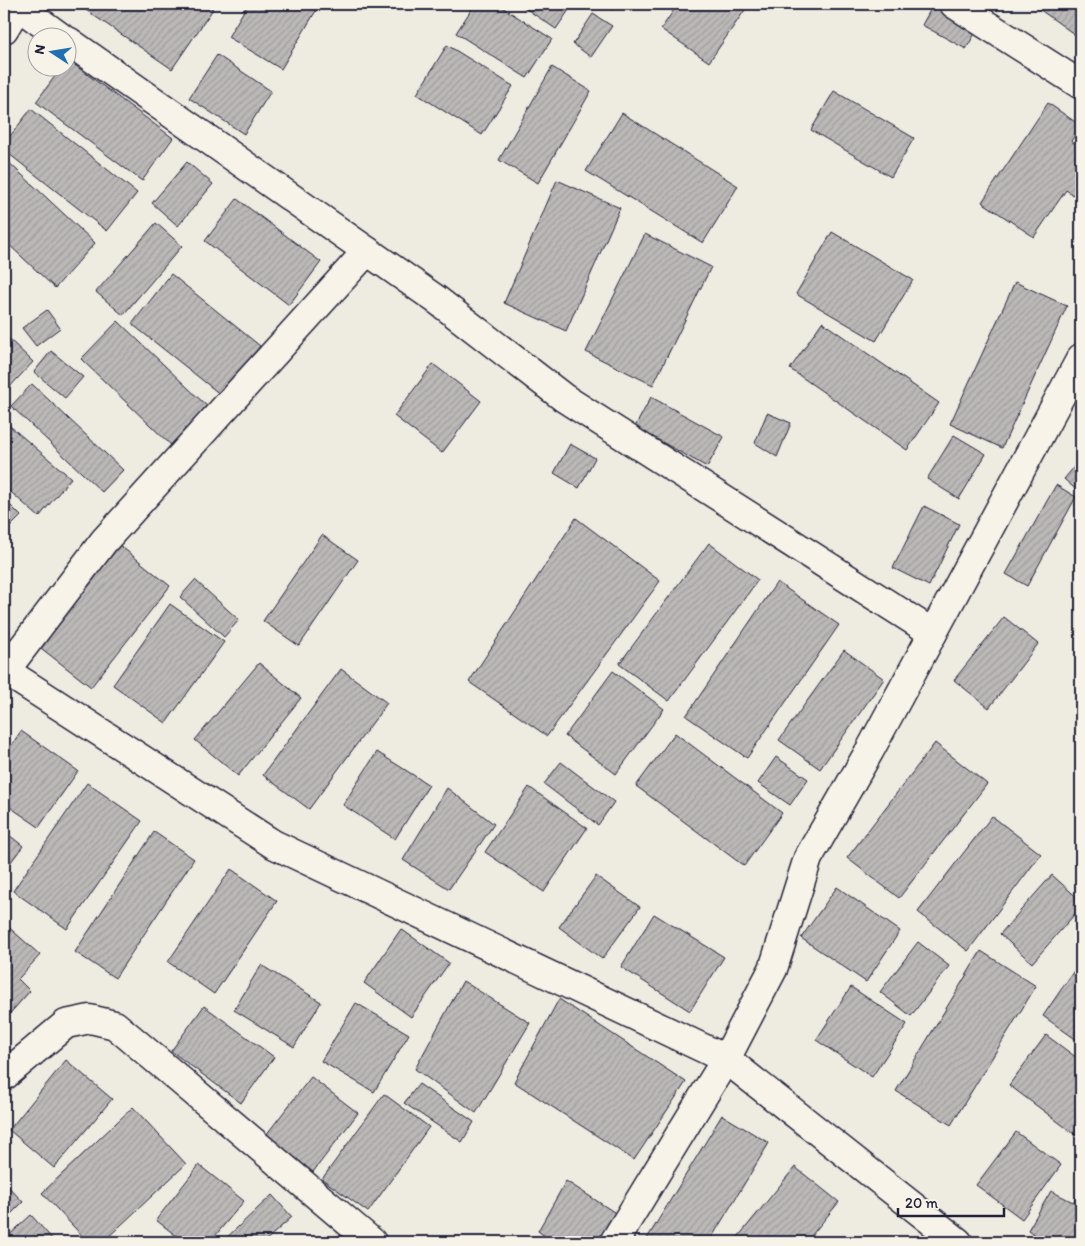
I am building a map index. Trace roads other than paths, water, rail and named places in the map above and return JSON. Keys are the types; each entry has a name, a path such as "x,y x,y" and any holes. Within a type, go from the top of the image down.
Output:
{"street":[{"path":"954,4 1081,85"},
{"path":"4,29 18,5 49,28"},
{"path":"78,48 437,300 564,398 933,633"},
{"path":"367,251 104,541 4,671 273,844 726,1059 958,1242"},
{"path":"614,1242 726,1059 773,969 808,858 933,633 1081,358"},
{"path":"4,1076 66,1024 90,1019 115,1025 372,1242"}]}
